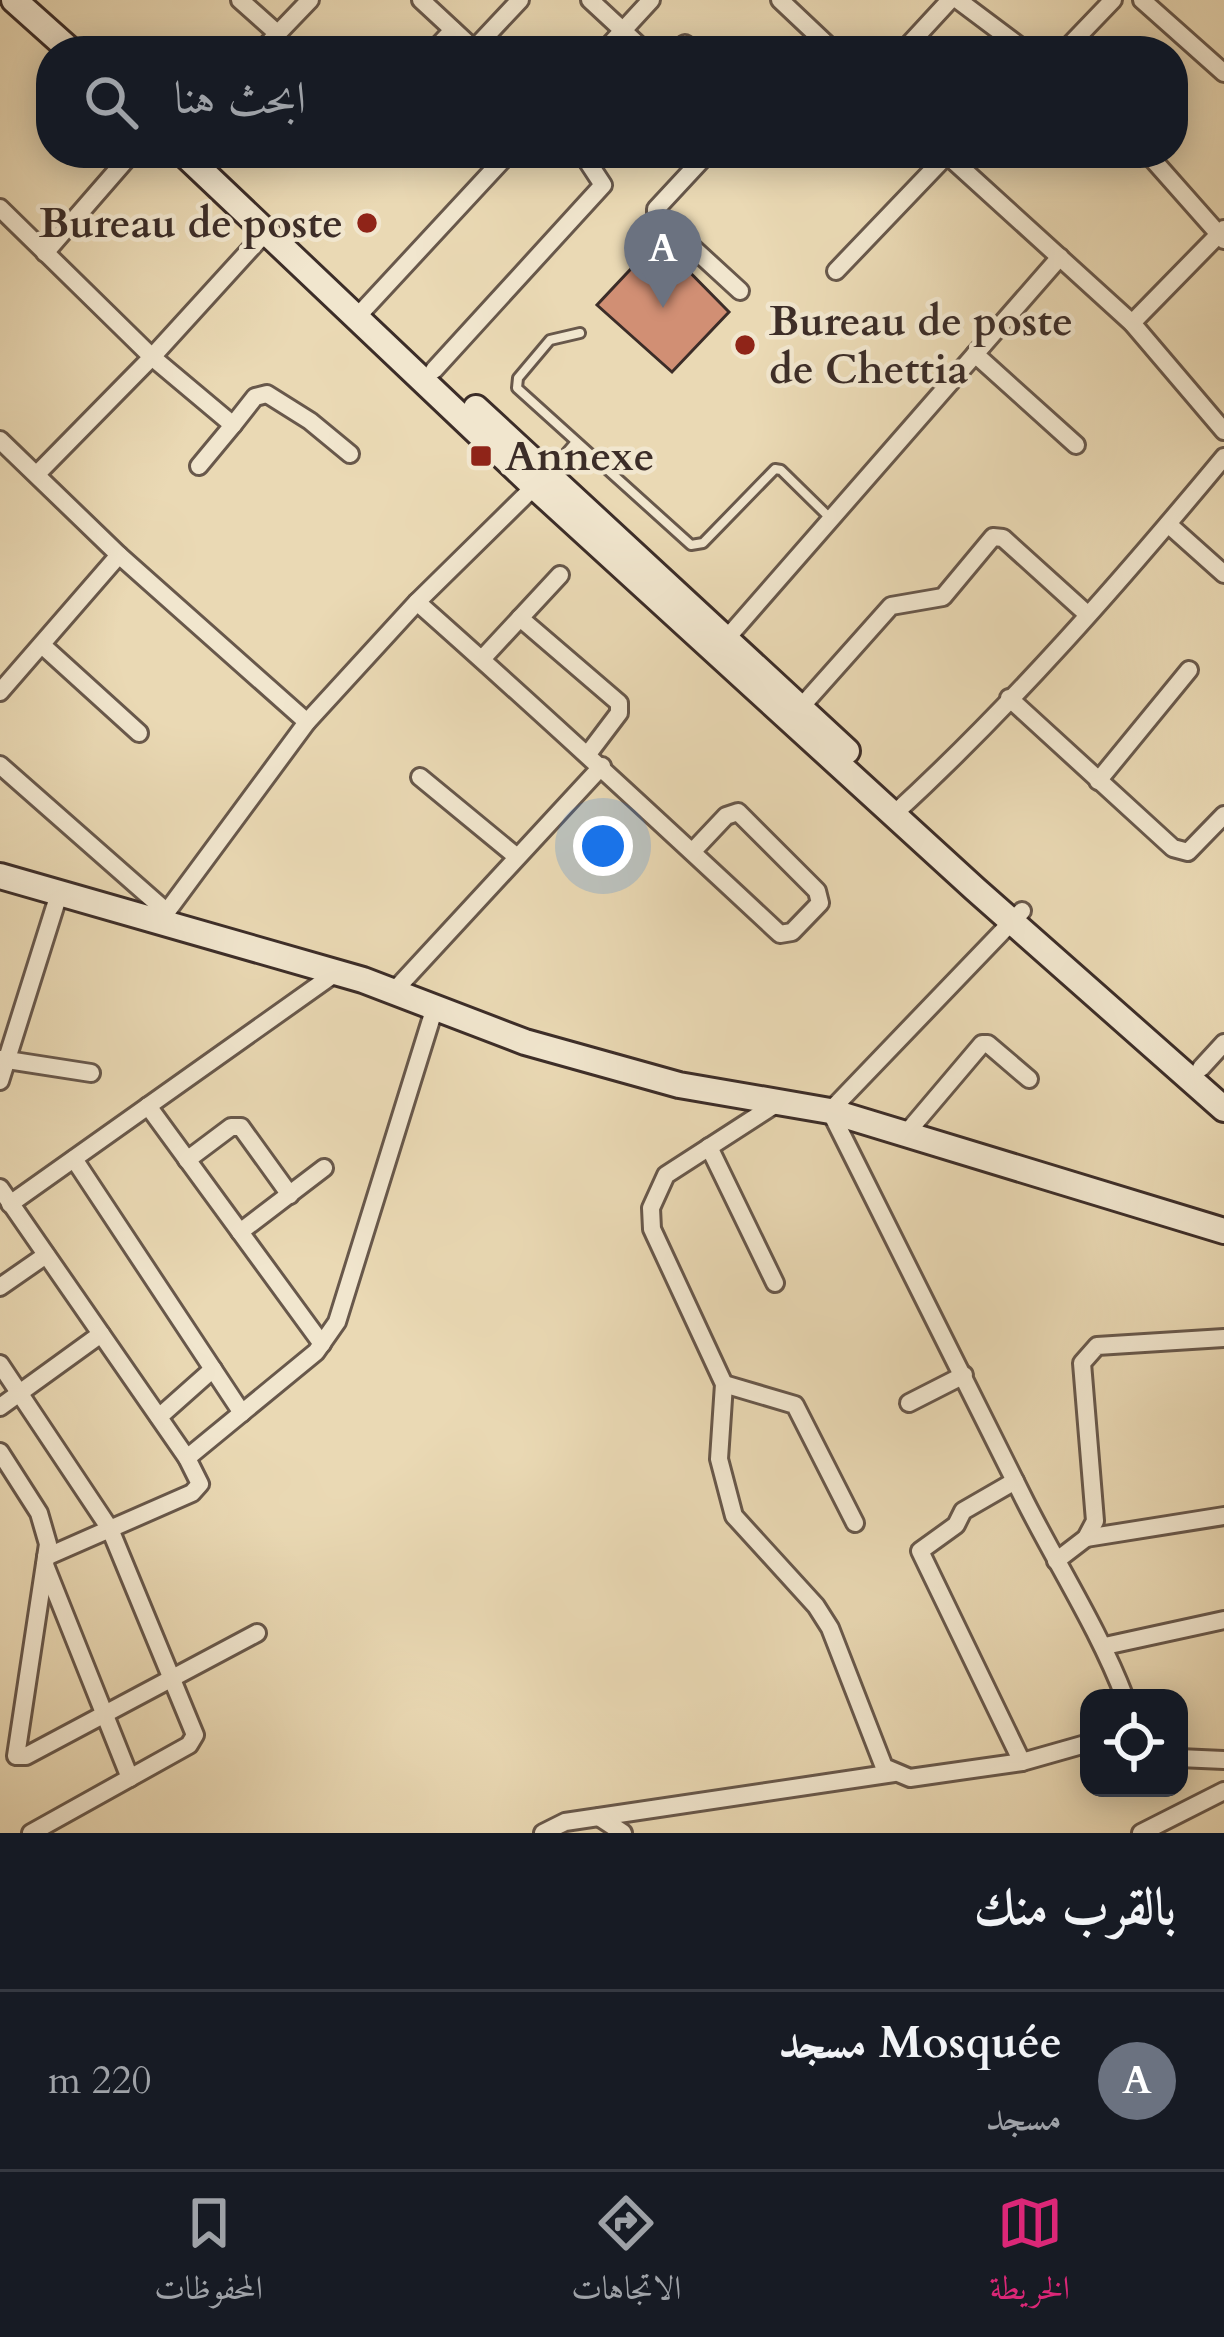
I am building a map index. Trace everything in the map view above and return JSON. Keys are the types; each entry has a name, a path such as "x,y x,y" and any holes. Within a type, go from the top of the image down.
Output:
{"main road":[{"path":"14,0 54,36"},
{"path":"36,0 75,36"},
{"path":"199,168 1224,1109"},
{"path":"218,168 361,313 434,370 542,480 801,707 898,810"},
{"path":"0,876 164,916 569,1054 679,1084 830,1111 1220,1225"},
{"path":"1018,916 1224,1089"}],"street":[{"path":"240,0 277,33"},
{"path":"274,36 310,0"},
{"path":"421,0 460,36"},
{"path":"488,36 520,0"},
{"path":"590,0 627,36"},
{"path":"618,36 652,0"},
{"path":"780,0 811,36"},
{"path":"918,36 954,0 1005,36"},
{"path":"1078,36 1113,0"},
{"path":"1142,0 1182,36"},
{"path":"447,36 453,30"},
{"path":"1188,41 1224,73"},
{"path":"45,253 119,168"},
{"path":"361,313 495,168"},
{"path":"434,370 603,184 593,168"},
{"path":"694,168 656,214 740,290"},
{"path":"836,271 933,168"},
{"path":"961,168 1132,322 1224,431"},
{"path":"1132,322 1222,235 1161,168"},
{"path":"0,208 152,357 233,425"},
{"path":"37,474 266,232"},
{"path":"727,638 1060,257"},
{"path":"975,354 1076,445"},
{"path":"199,466 255,398 267,394 350,454"},
{"path":"0,440 119,555 307,722"},
{"path":"898,810 1087,614 1224,457"},
{"path":"0,764 164,916 307,722 417,602 542,480"},
{"path":"1168,524 1224,574"},
{"path":"801,707 891,606 943,597 993,537 1003,538 1087,614"},
{"path":"0,692 119,555"},
{"path":"482,659 560,575"},
{"path":"417,602 780,934 793,932 820,903 817,891 738,812 726,816 692,852"},
{"path":"394,991 518,857 595,760 619,712 619,703 520,618"},
{"path":"41,645 139,733"},
{"path":"1098,781 1189,670"},
{"path":"1009,698 1180,851 1188,852 1224,815"},
{"path":"420,777 518,857"},
{"path":"0,1081 59,894"},
{"path":"1018,916 830,1111 1056,1561 1105,1646 1122,1689"},
{"path":"46,1561 199,1488 199,1478 5,1196 74,1159 337,972"},
{"path":"187,1458 322,1344 337,1322 434,1007"},
{"path":"904,1136 982,1043 1030,1078"},
{"path":"1202,1068 1224,1043"},
{"path":"3,1060 91,1073"},
{"path":"780,1102 666,1175 650,1218 724,1384 719,1459 734,1516 816,1606 830,1628 850,1672 877,1758 894,1773 910,1778 1022,1762 1080,1745"},
{"path":"148,1106 322,1344"},
{"path":"187,1160 231,1127 241,1126 290,1195"},
{"path":"709,1147 775,1282"},
{"path":"74,1159 242,1413"},
{"path":"240,1232 324,1168"},
{"path":"0,1287 46,1255"},
{"path":"0,1407 101,1334"},
{"path":"1056,1561 1086,1538 1095,1521 1082,1363 1087,1355 1097,1346 1224,1338"},
{"path":"0,1364 110,1529 174,1679 194,1740 31,1833"},
{"path":"158,1417 213,1369"},
{"path":"909,1403 964,1375"},
{"path":"724,1384 795,1405 855,1523"},
{"path":"0,1451 40,1514 48,1544 16,1756 26,1756 105,1716 257,1633"},
{"path":"1016,1481 963,1511 956,1525 920,1550 1022,1762"},
{"path":"1086,1538 1224,1516"},
{"path":"46,1561 130,1778"},
{"path":"1105,1646 1224,1620"},
{"path":"1188,1758 1224,1760"},
{"path":"542,1833 565,1822 599,1816 894,1773"},
{"path":"1141,1833 1224,1791"},
{"path":"599,1816 623,1833"}],"lane":[{"path":"580,333 550,340 517,388 691,545 703,543 775,469 782,470 831,519"},
{"path":"542,480 576,442"}],"building":[{"path":"658,240 729,312 672,372 597,305"}],"place":[{"name":"Bureau de poste","path":"367,223"},
{"name":"Mosquée مسجد","path":"663,308"},
{"name":"Bureau de poste de Chettia","path":"745,345"},
{"name":"Annexe","path":"481,456"}]}
